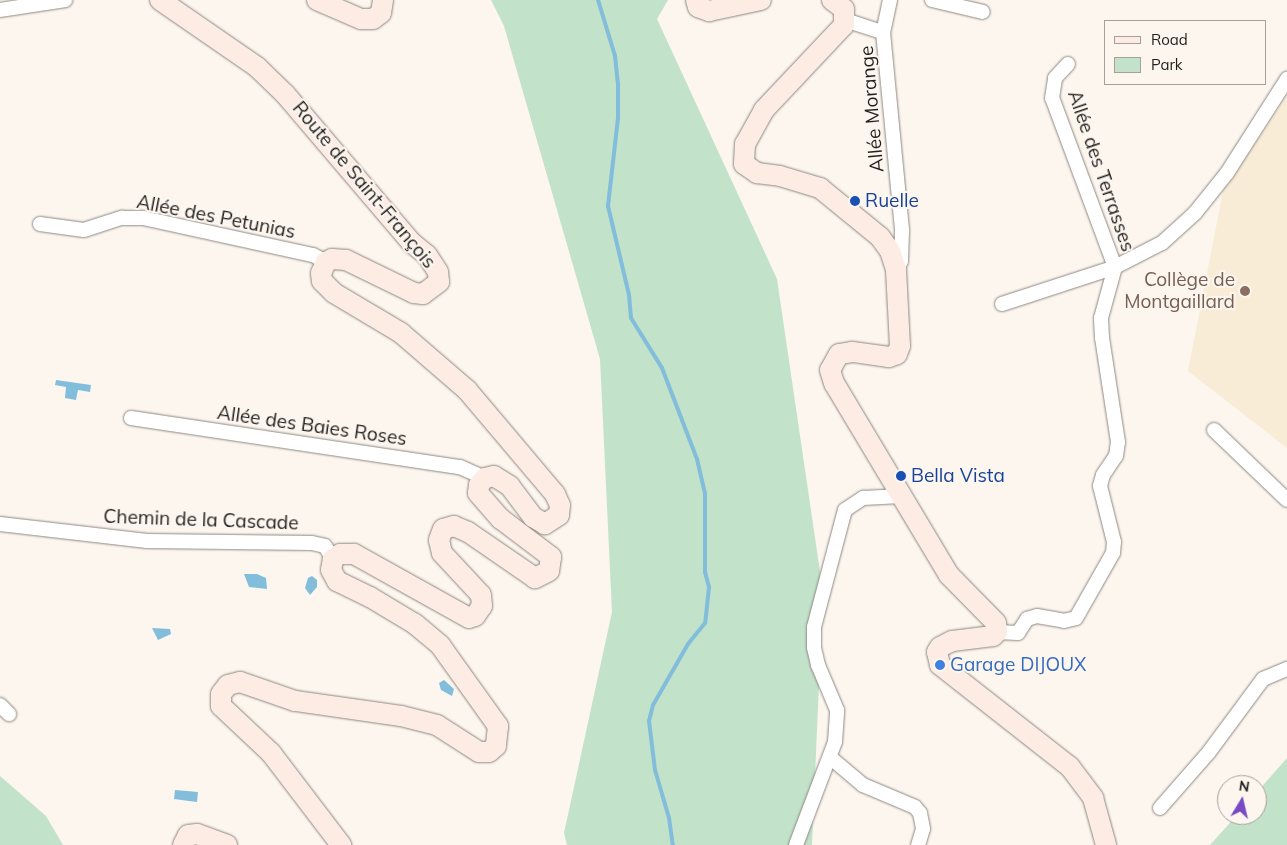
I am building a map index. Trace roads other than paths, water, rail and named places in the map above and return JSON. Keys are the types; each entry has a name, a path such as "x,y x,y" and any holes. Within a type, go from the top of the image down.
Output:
{"main road":[{"name":"Route de Saint-François","path":"160,0 257,68 310,120 412,243 427,256 438,272 439,282 431,291 414,294 346,260 332,258 326,262"},
{"path":"317,0 367,19 381,13 383,0"},
{"path":"696,0 698,7 709,11 761,0"},
{"path":"832,0 844,9 845,20 841,30 764,110 745,144 744,164 757,173 780,176 820,188 835,198 880,237 896,270 901,338 897,354 880,357 844,352 835,357 830,370 834,383 949,575 993,620 998,632 978,640 945,644 937,652 937,659 956,678 1070,767 1093,798 1106,845"},
{"path":"326,262 321,273 322,281 334,293 401,333 467,390 555,494 560,505 560,515 545,524 533,517 510,486 494,476 485,478 479,485 478,493 501,519 543,548 551,557 549,571 536,578 524,573 468,532 454,526 443,529 439,540 442,553 481,594 482,606 475,616 460,615 354,554 340,554 333,559 332,570 337,581 408,619 440,644 489,708 499,736 496,746 489,752 479,752 437,725 401,716 295,702 240,682 228,685 221,694 220,706 271,752 341,845"},
{"path":"183,845 188,835 197,834 227,845"}],"street":[{"path":"0,10 64,0"},
{"name":"Allée Morange","path":"890,0 883,32 902,231 901,262 896,270"},
{"path":"932,0 983,12"},
{"name":"Allée Morange","path":"845,20 883,32"},
{"name":"Allée des Terrasses","path":"1068,64 1054,78 1052,98 1115,267"},
{"name":"Allée des Terrasses","path":"1002,304 1115,267 1162,243 1195,213 1227,173 1287,79"},
{"name":"Allée des Petunias","path":"40,224 84,230 122,218 143,218 312,255 326,262"},
{"path":"998,632 1018,633 1027,619 1037,616 1064,621 1076,618 1110,563 1114,542 1100,486 1103,475 1116,456 1118,434 1104,358 1102,318 1115,267"},
{"name":"Allée des Baies Roses","path":"132,418 460,467 485,478"},
{"path":"1214,430 1287,500"},
{"path":"796,845 831,758 835,742 837,710 818,665 814,647 814,627 845,510 863,498 901,496"},
{"name":"Chemin de la Cascade","path":"0,524 147,541 312,543 325,546 333,559"},
{"path":"1160,808 1209,752 1264,678 1287,668"},
{"path":"831,758 863,785 915,806 920,813 922,829 918,845"}],"water":[{"path":"56,380 91,385 90,392 78,390 76,400 65,398 66,387 55,385"},
{"path":"244,574 257,574 266,578 267,589 249,587"},
{"path":"312,576 317,580 317,587 310,595 305,588 308,578"},
{"path":"152,628 170,629 171,634 158,640"},
{"path":"444,680 454,689 452,696 441,690 439,683"},
{"path":"175,790 198,792 197,802 174,799"}],"waterway":[{"path":"598,0 615,56 618,83 618,118 608,206 629,295 631,318 662,368 697,459 705,493 705,572 709,587 705,623 688,644 653,705 649,721 655,770 669,818 673,845"}],"place":[{"name":"Ruelle","path":"855,201"},
{"name":"Collège de Montgaillard","path":"1245,291"},
{"name":"Bella Vista","path":"901,476"},
{"name":"Garage DIJOUX","path":"940,665"}]}
